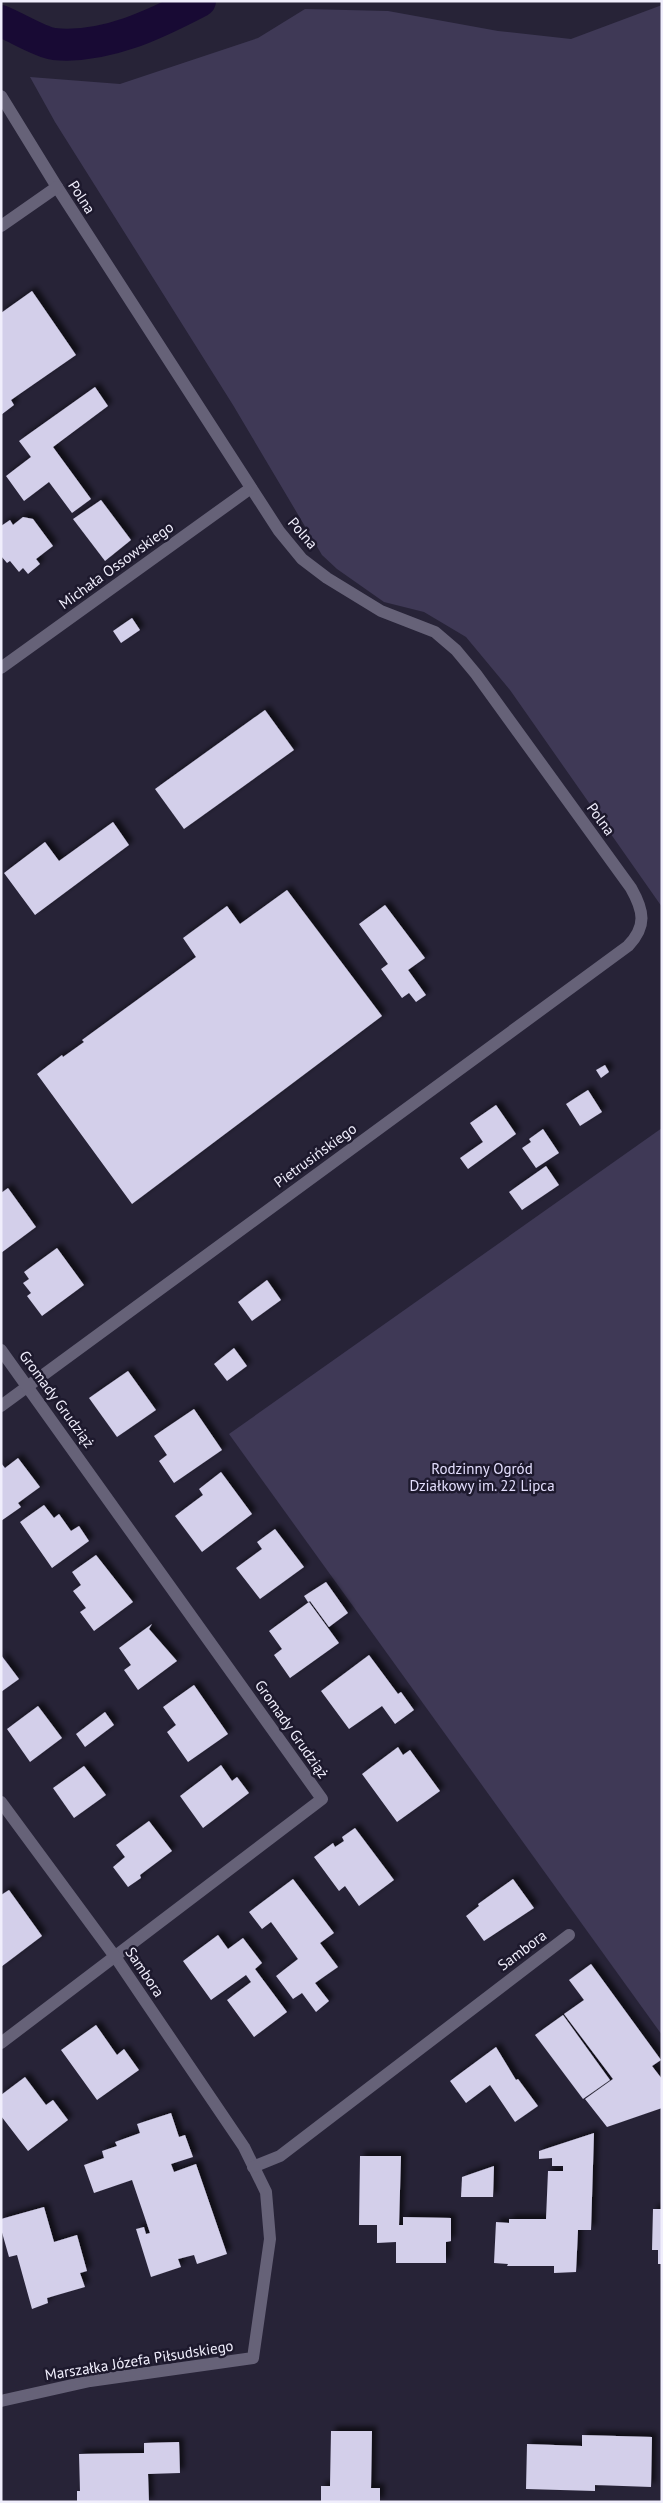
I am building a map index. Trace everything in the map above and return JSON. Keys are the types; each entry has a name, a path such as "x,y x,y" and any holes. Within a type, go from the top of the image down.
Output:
{"street":[{"name":"Polna","path":"1,96 57,187 279,531 308,564 327,578 381,611 435,632 456,650 476,674 631,888 639,903 642,926"},
{"path":"1,226 57,187"},
{"name":"Michała Ossowskiego","path":"1,668 251,488"},
{"name":"Pietrusińskiego","path":"1,1406 628,946 638,936 642,926"},
{"name":"Gromady Grudziąż","path":"1,1350 322,1799 116,1958 1,2043"},
{"name":"Sambora","path":"1,1802 116,1958 244,2147 266,2192 270,2239 253,2358"},
{"name":"Sambora","path":"254,2166 280,2156 569,1935"},
{"name":"Marszałka Józefa Piłsudskiego","path":"1,2401 90,2381 253,2358"}],"green space":[{"path":"662,5 662,907 510,690 466,637 424,612 384,602 337,569 322,555 233,405 55,122 30,77 120,84 258,38 305,9 388,11 498,31 571,39"},
{"name":"Rodzinny Ogród Działkowy im. 22 Lipca","path":"662,1128 662,2035 229,1434"}],"building":[{"path":"32,291 76,355 11,400 14,405 1,415 1,313"},
{"path":"95,387 108,406 53,447 91,499 72,513 49,482 24,501 6,476 31,457 19,441"},
{"path":"101,500 131,540 105,561 73,519"},
{"path":"23,517 33,519 53,546 36,559 40,564 28,574 23,568 19,572 10,561 7,563 1,556 1,526 10,520 13,525"},
{"path":"132,618 140,630 121,643 113,631"},
{"path":"265,710 294,750 184,829 155,789"},
{"path":"113,822 129,845 35,915 4,873 45,842 59,861"},
{"path":"287,890 382,1016 132,1204 37,1074 62,1055 63,1057 84,1042 82,1040 196,957 183,938 227,906 240,924"},
{"path":"385,905 425,958 408,970 426,995 416,1002 409,993 402,998 381,969 388,964 359,924"},
{"path":"605,1065 609,1072 601,1078 596,1070"},
{"path":"588,1090 602,1112 580,1126 566,1104"},
{"path":"496,1105 516,1134 468,1169 460,1158 483,1142 470,1123"},
{"path":"543,1129 559,1153 536,1168 522,1148 531,1142 529,1139"},
{"path":"546,1166 559,1185 522,1210 509,1192"},
{"path":"8,1188 36,1227 1,1253 1,1193"},
{"path":"57,1248 84,1285 42,1316 27,1296 31,1293 23,1283 29,1279 24,1272"},
{"path":"267,1280 281,1300 252,1321 238,1302"},
{"path":"234,1348 247,1366 227,1381 214,1364"},
{"path":"128,1371 156,1410 117,1437 89,1398"},
{"path":"194,1409 222,1450 174,1483 159,1461 167,1455 154,1436"},
{"path":"18,1458 40,1487 18,1503 21,1507 1,1521 1,1463 5,1468"},
{"path":"221,1472 252,1514 202,1552 175,1516 203,1495 199,1489"},
{"path":"44,1505 54,1518 59,1514 71,1531 79,1526 89,1541 52,1568 20,1522"},
{"path":"275,1529 304,1567 260,1599 236,1568 262,1549 257,1542"},
{"path":"96,1555 133,1602 94,1631 80,1612 86,1608 73,1591 81,1585 72,1572"},
{"path":"326,1582 348,1613 329,1627 310,1601 308,1602 304,1596"},
{"path":"309,1602 339,1643 290,1678 274,1655 282,1649 269,1631"},
{"path":"152,1624 149,1629 177,1661 138,1690 124,1670 131,1665 119,1648"},
{"path":"1,1655 19,1679 1,1692"},
{"path":"369,1655 398,1694 401,1692 414,1710 395,1724 382,1706 349,1729 321,1691"},
{"path":"194,1685 228,1734 188,1762 167,1732 176,1725 163,1707"},
{"path":"38,1706 62,1738 30,1762 7,1729"},
{"path":"105,1712 114,1725 85,1747 76,1734"},
{"path":"398,1747 403,1755 410,1750 440,1791 397,1822 362,1774"},
{"path":"221,1765 232,1781 237,1777 249,1793 203,1828 180,1796"},
{"path":"84,1766 106,1795 74,1818 53,1788"},
{"path":"149,1821 172,1851 140,1875 141,1878 128,1887 113,1867 125,1857 116,1845"},
{"path":"355,1828 394,1880 359,1906 345,1886 339,1891 314,1857 333,1843 335,1847 344,1841 342,1837"},
{"path":"293,1879 334,1933 320,1943 338,1967 315,1983 329,2001 316,2012 302,1993 293,1999 276,1976 298,1959 271,1922 262,1929 249,1912"},
{"path":"513,1879 534,1908 484,1941 466,1916 479,1906 478,1904"},
{"path":"9,1890 42,1936 1,1967 1,1895"},
{"path":"218,1935 228,1949 243,1938 262,1963 255,1969 287,2012 254,2037 227,2000 251,1982 246,1975 211,2000 183,1961"},
{"path":"591,1964 661,2060 652,2066 662,2079 662,2108 607,2127 585,2099 613,2079 564,2014 584,2000 569,1980"},
{"path":"563,2015 610,2080 583,2099 535,2035"},
{"path":"96,2025 117,2055 124,2049 139,2070 97,2100 61,2050"},
{"path":"496,2047 516,2080 518,2079 538,2106 515,2122 490,2085 466,2103 450,2081"},
{"path":"25,2077 46,2105 53,2100 68,2120 28,2151 1,2116 1,2095"},
{"path":"171,2113 179,2137 185,2135 193,2157 171,2164 174,2172 196,2164 227,2254 197,2264 194,2255 178,2259 181,2267 151,2277 136,2229 144,2227 146,2234 150,2233 132,2180 94,2193 84,2165 104,2158 102,2151 117,2146 115,2142 140,2133 137,2124"},
{"path":"594,2133 591,2230 578,2230 576,2272 554,2273 554,2266 507,2266 508,2264 494,2263 496,2222 509,2223 509,2219 546,2219 548,2171 563,2171 563,2166 552,2166 552,2158 539,2159 539,2151"},
{"path":"360,2156 401,2156 399,2225 403,2225 403,2217 451,2218 451,2241 446,2242 446,2263 396,2263 396,2242 377,2243 377,2225 359,2225"},
{"path":"494,2166 493,2197 461,2197 462,2177"},
{"path":"44,2207 54,2242 77,2235 87,2271 80,2273 85,2287 47,2298 48,2303 32,2309 17,2255 9,2257 1,2229 1,2219"},
{"path":"653,2209 662,2209 662,2264 658,2264 658,2250 652,2250"},
{"path":"331,2431 372,2431 371,2488 380,2488 380,2502 321,2502 321,2486 330,2486"},
{"path":"582,2435 652,2437 651,2487 595,2485 595,2491 526,2489 527,2444 582,2446"},
{"path":"179,2442 180,2473 148,2474 149,2502 77,2502 77,2491 80,2491 79,2454 144,2453 144,2443"}],"waterway":[{"path":"1,21 48,43 73,45 92,43 130,33 200,1"}]}
